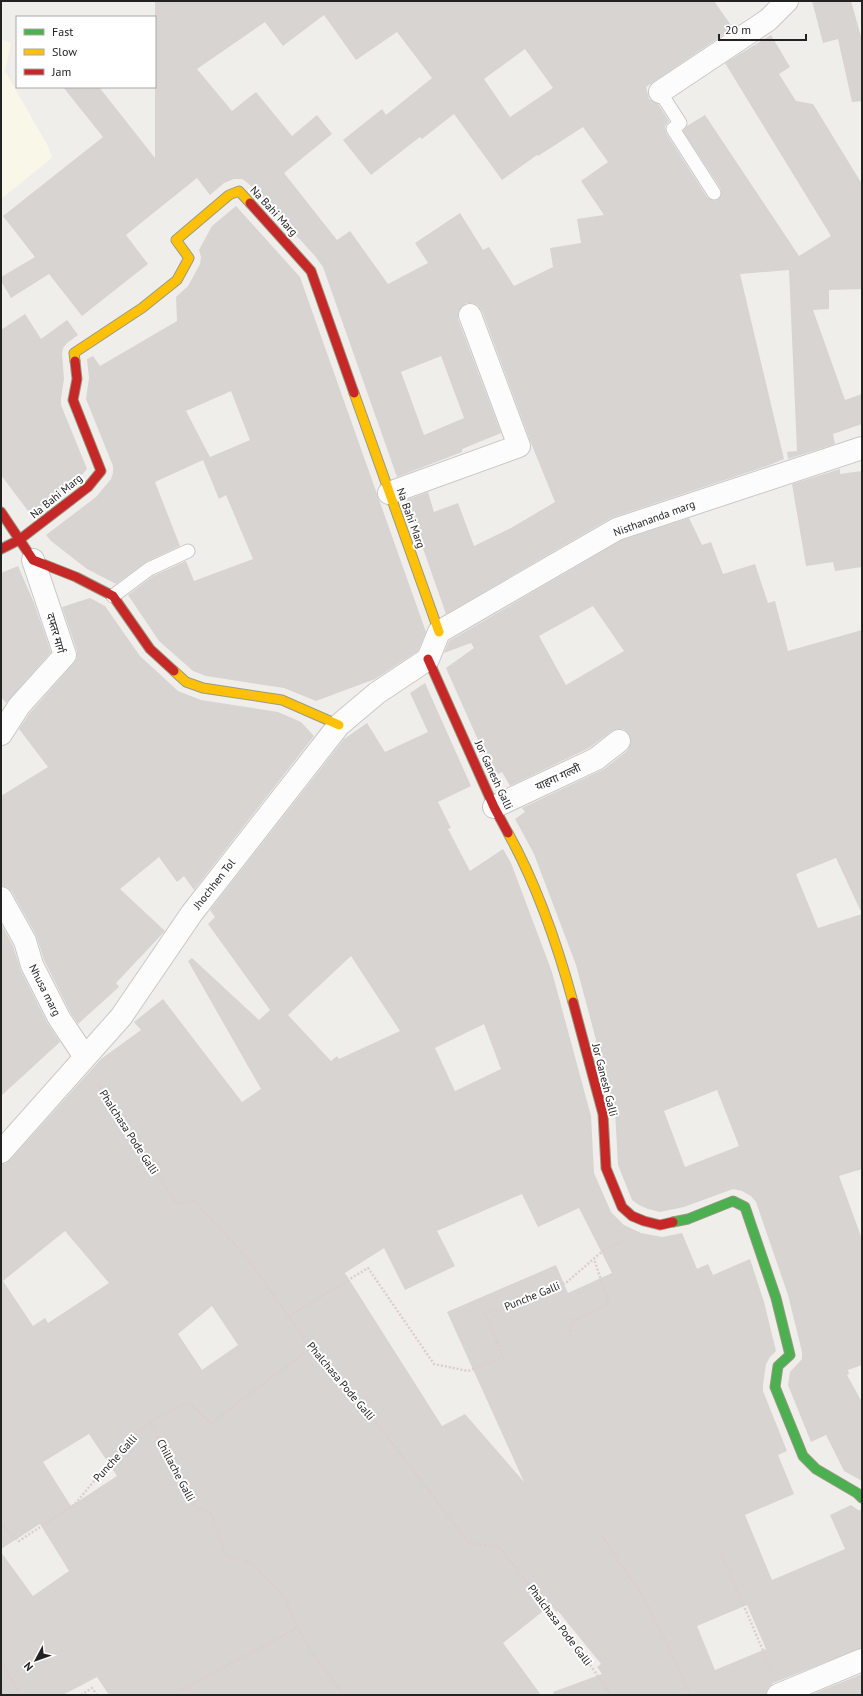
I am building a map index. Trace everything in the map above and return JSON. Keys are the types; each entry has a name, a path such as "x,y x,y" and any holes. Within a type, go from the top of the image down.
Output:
{"street":[{"path":"660,92 768,20 787,1"},
{"name":"Na Bahi Marg","path":"20,540 88,487 101,471 72,400 77,379 74,353 142,308 177,280 189,258 176,240 229,195 239,191 311,271 439,632"},
{"path":"389,493 519,446 470,315"},
{"name":"Nisthananda marg","path":"439,632 617,529 862,448"},
{"path":"1,512 33,560 76,577 113,596 150,649 186,682 203,688 282,700 339,725"},
{"path":"1,549 20,540"},
{"name":"दफ्तर मार्ग","path":"1,734 19,706 65,655 33,560"},
{"path":"428,659 439,632"},
{"name":"Jhochhen Tol","path":"1,1152 121,1017 192,912 339,725 378,693 428,659"},
{"name":"Jor Ganesh Galli","path":"428,659 494,807 522,858 564,968 603,1114 606,1168 622,1207 632,1216 660,1225 688,1219 733,1201 744,1207 767,1264 784,1321 790,1355 778,1366 775,1386 780,1400 803,1456 816,1469 858,1493 862,1498"},
{"name":"याहगा गल्ली","path":"494,807 596,759 619,742"},
{"name":"Nhusa marg","path":"1,898 25,941 32,965 59,1018 85,1057"},
{"path":"780,1694 862,1660"}],"lane":[{"path":"660,92 680,123 672,129 714,193"},
{"path":"113,596 149,570 188,551"}],"path":[{"name":"Phalchasa Pode Galli","path":"85,1057 106,1098 176,1202 196,1201 248,1259 311,1348 390,1440 468,1542 476,1546 495,1545 500,1548 573,1640 611,1695"},
{"name":"Punche Galli","path":"289,1316 368,1268 434,1364 468,1370 503,1357 485,1313 516,1305 567,1282 605,1249 626,1240"},
{"path":"570,1336 571,1321 609,1304 594,1259"},
{"name":"Punche Galli","path":"1,1524 19,1541 76,1504 124,1445 150,1422 188,1402 211,1423 311,1348"},
{"name":"Chillache Galli","path":"150,1422 195,1506 199,1509 210,1511 226,1556 252,1564 285,1598 297,1626 311,1651 344,1695"},
{"path":"602,1536 642,1595 670,1650 690,1695"},
{"path":"721,1553 780,1694"},
{"path":"175,1695 194,1682 272,1642 297,1626"},
{"path":"1,1661 20,1695"},
{"path":"81,1695 92,1688 97,1695"}],"shaded area":[{"path":"1,39 11,43 5,71 48,146 52,158 1,199"}],"building":[{"path":"155,1 714,1 733,28 646,87 649,99 658,104 669,121 665,126 666,133 707,197 715,201 721,196 721,189 683,131 687,126 705,115 799,256 831,236 725,63 771,35 790,67 779,74 796,101 813,104 862,184 862,289 829,290 829,309 813,310 845,400 862,394 862,424 833,434 835,444 788,459 787,452 797,451 789,270 740,274 784,459 611,518 446,614 406,500 428,492 434,512 458,503 474,546 511,528 555,502 531,443 482,311 478,305 466,303 461,307 458,313 458,319 501,433 462,449 462,452 397,477 323,267 315,256 248,183 242,179 234,179 224,183 210,195 197,178 126,235 148,264 82,316 49,274 11,298 1,281 1,277 35,257 3,216 103,137 64,88 100,88 155,158","holes":["324,15 356,60 397,32 432,78 386,115 382,109 343,140 371,175 420,137 422,139 454,114 502,180 537,155 538,156 583,127 608,162 581,181 604,215 577,219 581,243 550,248 553,267 514,286 489,247 483,250 460,213 415,243 428,263 388,284 350,231 337,240 284,173 332,134 317,115 292,136 256,92 232,111 197,69 265,22 283,46","525,49 553,88 510,117 484,79","441,356 464,418 424,435 401,372"]},
{"path":"812,1 851,1 862,40 862,101 852,102 838,39 823,43"},
{"path":"236,206 300,277 426,632 418,651 375,679 316,701 284,688 206,676 193,671 159,641 128,595 153,576 186,561 194,581 253,559 226,495 219,499 203,460 155,482 180,546 146,562 116,584 87,569 51,541 46,535 96,497 111,479 113,473 113,466 86,399 89,378 87,359 93,356 100,366 177,321 176,297 188,286 200,264 201,257 199,250 212,226","holes":["231,391 250,440 210,457 186,411"]},
{"path":"25,314 41,339 67,320 78,335 63,348 64,379 61,405 87,469 79,478 31,515 1,475 1,330"},
{"path":"840,469 840,474 862,471 862,567 835,571 833,562 806,566 792,484"},
{"path":"689,518 702,545 711,542 723,574 755,564 768,603 775,601 788,651 862,630 862,914 862,1169 839,1176 862,1239 862,1365 848,1370 849,1374 847,1375 862,1402 862,1481 844,1471 826,1435 811,1442 788,1385 790,1372 802,1359 802,1352 788,1295 756,1202 751,1196 742,1191 733,1189 684,1207 660,1212 648,1209 632,1200 618,1165 615,1111 576,965 534,854 515,819 525,812 522,808 604,769 627,751 631,740 629,734 623,729 612,731 589,748 510,786 502,772 494,776 446,668 474,648 471,643 444,653 449,641 622,540","holes":["593,606 624,651 566,685 539,636","836,858 862,914 818,928 796,874","717,1090 739,1146 685,1167 664,1111"]},
{"path":"18,566 34,603 51,652 6,703 1,697 1,573"},
{"path":"90,598 105,606 140,656 178,691 201,700 278,712 301,722 314,736 194,890 184,876 177,882 159,857 120,889 165,931 116,983 119,987 78,1024 70,1012 44,960 36,935 12,892 7,887 1,886 1,796 48,767 19,729 29,714 77,658 77,651 62,607"},
{"path":"425,683 471,786 438,802 451,828 448,829 470,871 503,849 511,863 552,972 591,1116 594,1173 611,1212 624,1225 641,1233 662,1237 682,1233 697,1269 708,1264 713,1275 750,1259 764,1302 776,1351 766,1364 763,1391 787,1451 778,1455 794,1494 745,1515 772,1580 845,1549 830,1515 851,1505 858,1510 862,1510 862,1648 773,1683 768,1688 766,1695 554,1695 553,1692 602,1674 597,1667 601,1664 558,1611 556,1612 551,1605 503,1643 541,1695 109,1695 97,1677 63,1695 1,1695 1,1552 33,1596 69,1571 40,1524 1,1549 1,1164 5,1164 10,1160 101,1059 141,1030 134,1022 163,999 242,1102 261,1089 188,961 192,958 259,1020 270,1010 208,924 215,917 210,910 344,739 367,723 385,752 428,732 410,693","holes":["351,956 400,1031 339,1059 337,1056 331,1061 288,1015","484,1024 501,1069 455,1091 435,1048","522,1194 538,1227 579,1208 612,1273 568,1293 556,1265 447,1312 524,1482 465,1414 442,1426 345,1273 384,1248 405,1290 455,1266 437,1231","65,1231 109,1283 48,1323 45,1318 33,1326 3,1281","212,1306 238,1345 202,1370 178,1334","89,1434 117,1476 71,1506 43,1462","747,1605 766,1649 715,1670 697,1626"]},
{"path":"1,924 13,946 21,971 48,1024 60,1042 1,1096"},
{"path":"862,1674 862,1695 810,1695"}],"traffic: fast":[{"path":"673,1222 688,1219 733,1201 745,1207 776,1298 790,1355 778,1366 775,1387 803,1456 816,1469 857,1493 862,1498"}],"traffic: slow":[{"path":"75,361 74,353 142,308 177,280 189,258 176,240 229,195 239,191 250,203"},
{"path":"354,393 439,632"},
{"path":"174,671 186,682 203,688 282,700 339,725"},
{"path":"508,833 537,894 560,959 573,1002"}],"traffic: jam":[{"path":"250,203 311,271 354,393"},
{"path":"1,549 19,540 88,487 101,471 73,400 77,379 75,361"},
{"path":"1,512 33,560 76,577 113,596 150,649 174,671"},
{"path":"428,659 494,807 508,833"},
{"path":"573,1002 603,1114 606,1168 622,1207 632,1216 644,1221 660,1225 673,1222"}]}
